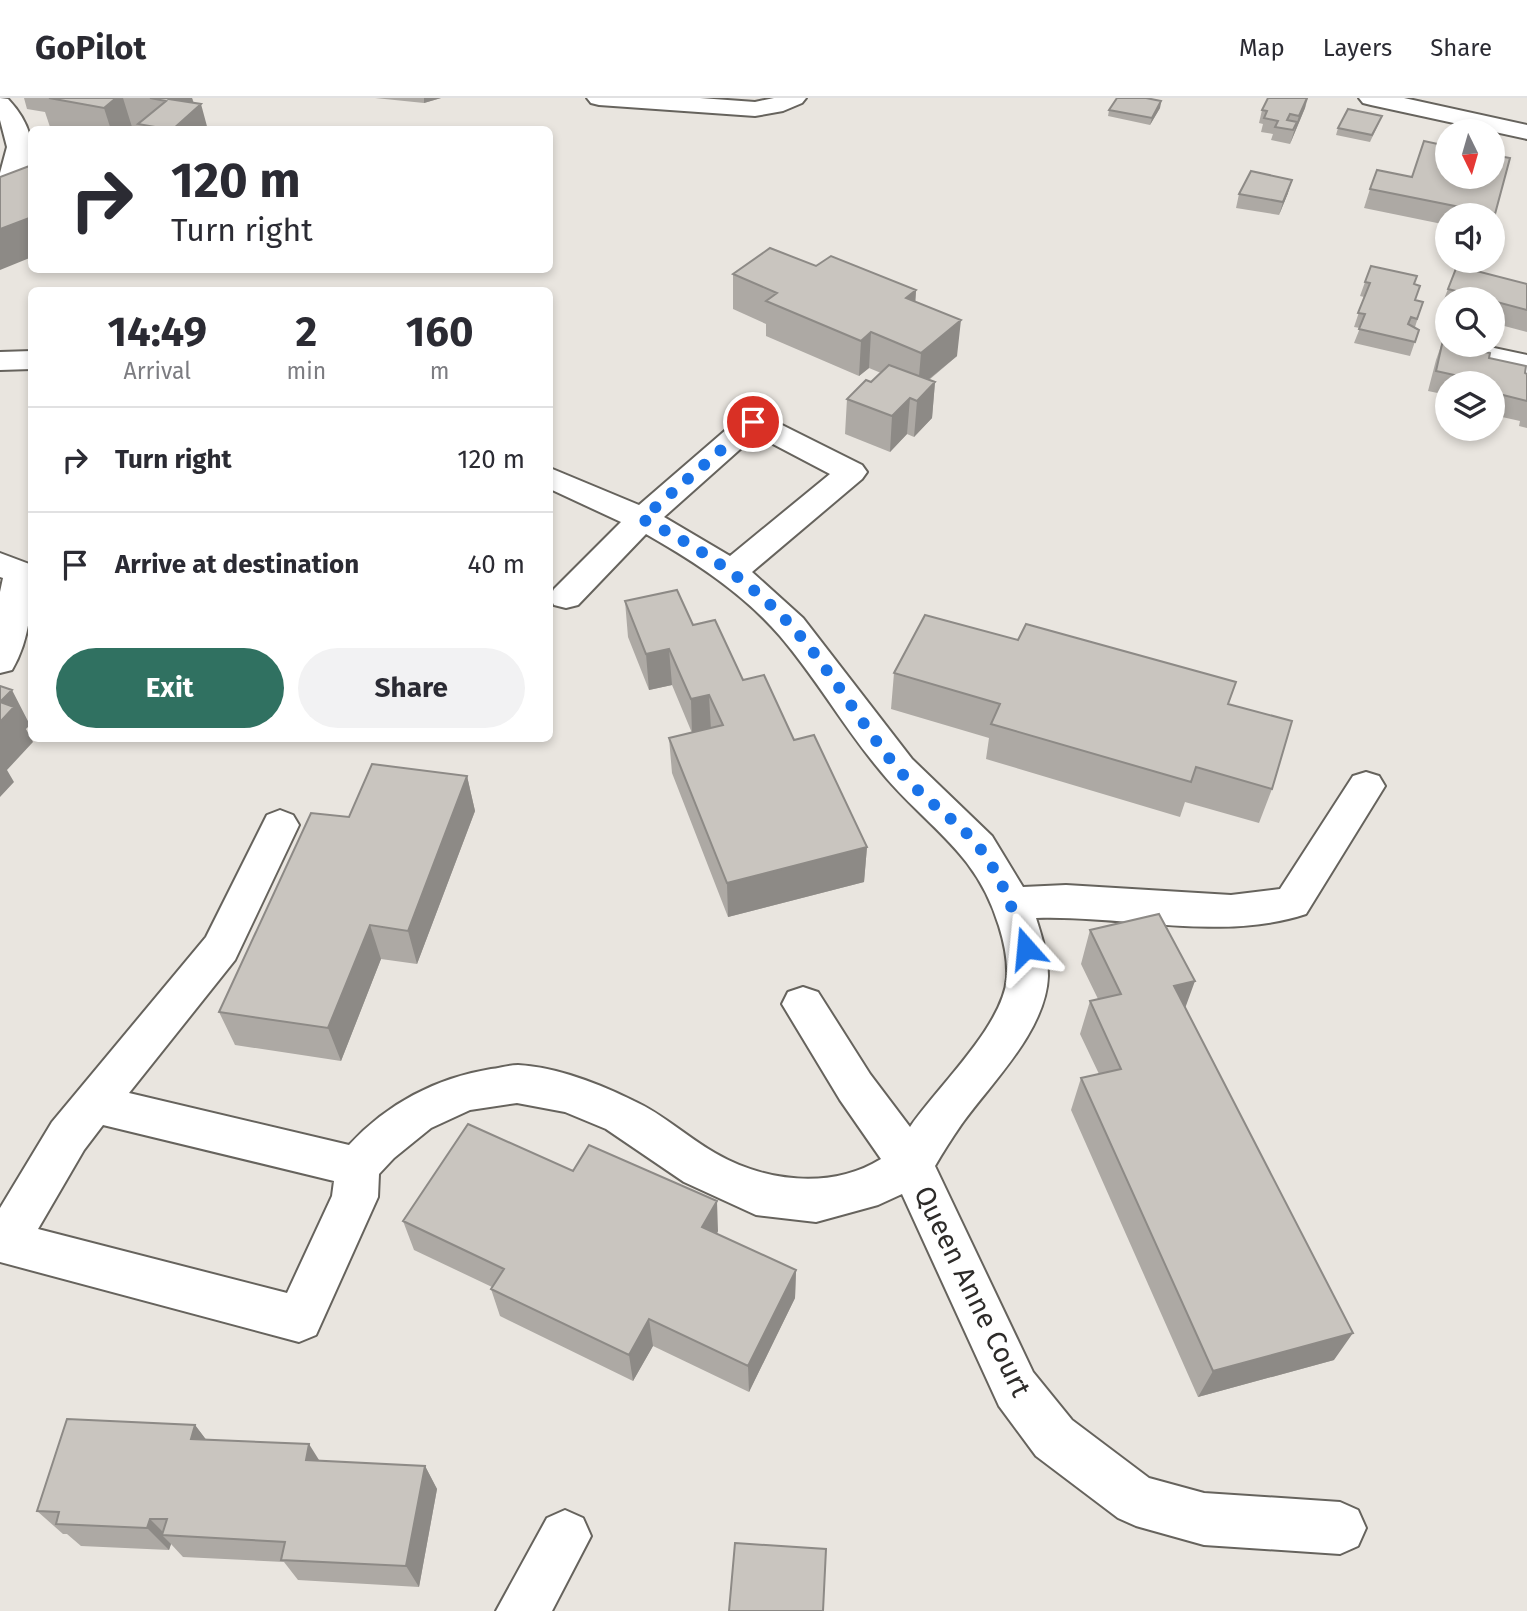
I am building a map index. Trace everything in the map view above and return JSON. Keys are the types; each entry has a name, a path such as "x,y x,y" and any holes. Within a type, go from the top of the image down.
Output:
{"street":[{"path":"599,98 743,108 775,106 794,98"},
{"path":"1372,98 1527,132"},
{"path":"0,104 14,120 19,147 17,165 10,181 0,189"},
{"path":"1496,357 1527,364"},
{"path":"0,361 28,360"},
{"path":"566,597 642,519 753,422 851,472 731,572"},
{"name":"Queen Anne Court","path":"357,1167 378,1144 416,1114 465,1092 517,1084 568,1094 621,1115 700,1168 756,1194 816,1201 878,1185 911,1164 946,1112 999,1045 1026,992 1026,948 1011,903 979,847 906,779 811,651 779,613 731,572 684,540 553,479"},
{"path":"0,661 8,641 17,563"},
{"path":"1011,903 1066,901 1231,911 1292,903 1366,786"},
{"path":"96,1104 357,1167 355,1197 299,1319 5,1242 68,1136 221,948 280,825"},
{"path":"803,1004 855,1087 911,1164"},
{"name":"Queen Anne Court","path":"911,1164 1016,1389 1054,1438 1136,1500 1203,1519 1340,1528"},
{"path":"523,1611 565,1535"}],"building":[{"path":"49,98 116,98 104,108"},
{"path":"150,98 170,98 201,104 176,126 138,124 166,101"},
{"path":"1117,98 1161,101 1152,118 1109,110"},
{"path":"1268,98 1307,98 1299,116 1290,114 1287,120 1297,122 1293,130 1275,127 1278,121 1264,118 1267,111 1262,110"},
{"path":"1348,109 1382,116 1372,135 1338,128"},
{"path":"1424,141 1435,143 1435,189 1502,189 1498,203 1440,203 1370,189 1377,170 1412,177"},
{"path":"1505,157 1510,158 1505,177"},
{"path":"28,166 28,218 0,229 0,177"},
{"path":"1251,171 1292,180 1283,202 1239,194"},
{"path":"770,248 816,266 831,256 916,290 906,298 961,320 921,353 871,332 861,341 766,301 777,293 733,274"},
{"path":"1371,266 1417,276 1414,284 1420,286 1415,300 1423,302 1417,319 1411,317 1408,324 1419,330 1415,342 1359,329 1365,314 1358,313 1370,283 1365,282"},
{"path":"1454,273 1484,273 1527,284 1527,310 1505,304 1505,287 1449,287"},
{"path":"1439,357 1489,357 1526,366 1527,401 1505,396 1505,371 1436,371"},
{"path":"889,365 935,382 917,401 910,398 892,416 847,399 866,380 871,382"},
{"path":"677,590 693,625 715,620 743,680 764,675 794,740 814,735 867,847 727,883 669,738 723,725 709,695 691,699 669,649 646,654 625,601"},
{"path":"925,615 1018,640 1026,624 1236,682 1228,704 1292,721 1272,789 1196,767 1191,782 991,724 1000,704 894,673"},
{"path":"0,686 12,690 0,702"},
{"path":"0,702 14,707 0,722"},
{"path":"372,764 467,776 408,931 370,925 328,1028 219,1012 311,813 349,817"},
{"path":"1159,914 1195,981 1174,986 1353,1333 1213,1371 1081,1078 1121,1069 1090,1001 1121,994 1090,930"},
{"path":"468,1124 573,1171 589,1145 717,1201 702,1227 796,1270 748,1366 649,1319 629,1355 491,1289 504,1269 403,1221"},
{"path":"67,1419 195,1425 191,1439 309,1444 306,1460 425,1466 406,1566 281,1560 285,1542 162,1535 167,1519 150,1519 147,1528 56,1524 59,1512 37,1511"},
{"path":"735,1543 826,1549 823,1611 729,1611"}],"route":[{"path":"753,422 642,519 684,540 718,562 779,613 811,651 906,779 979,847 1007,893 1026,948"}]}
